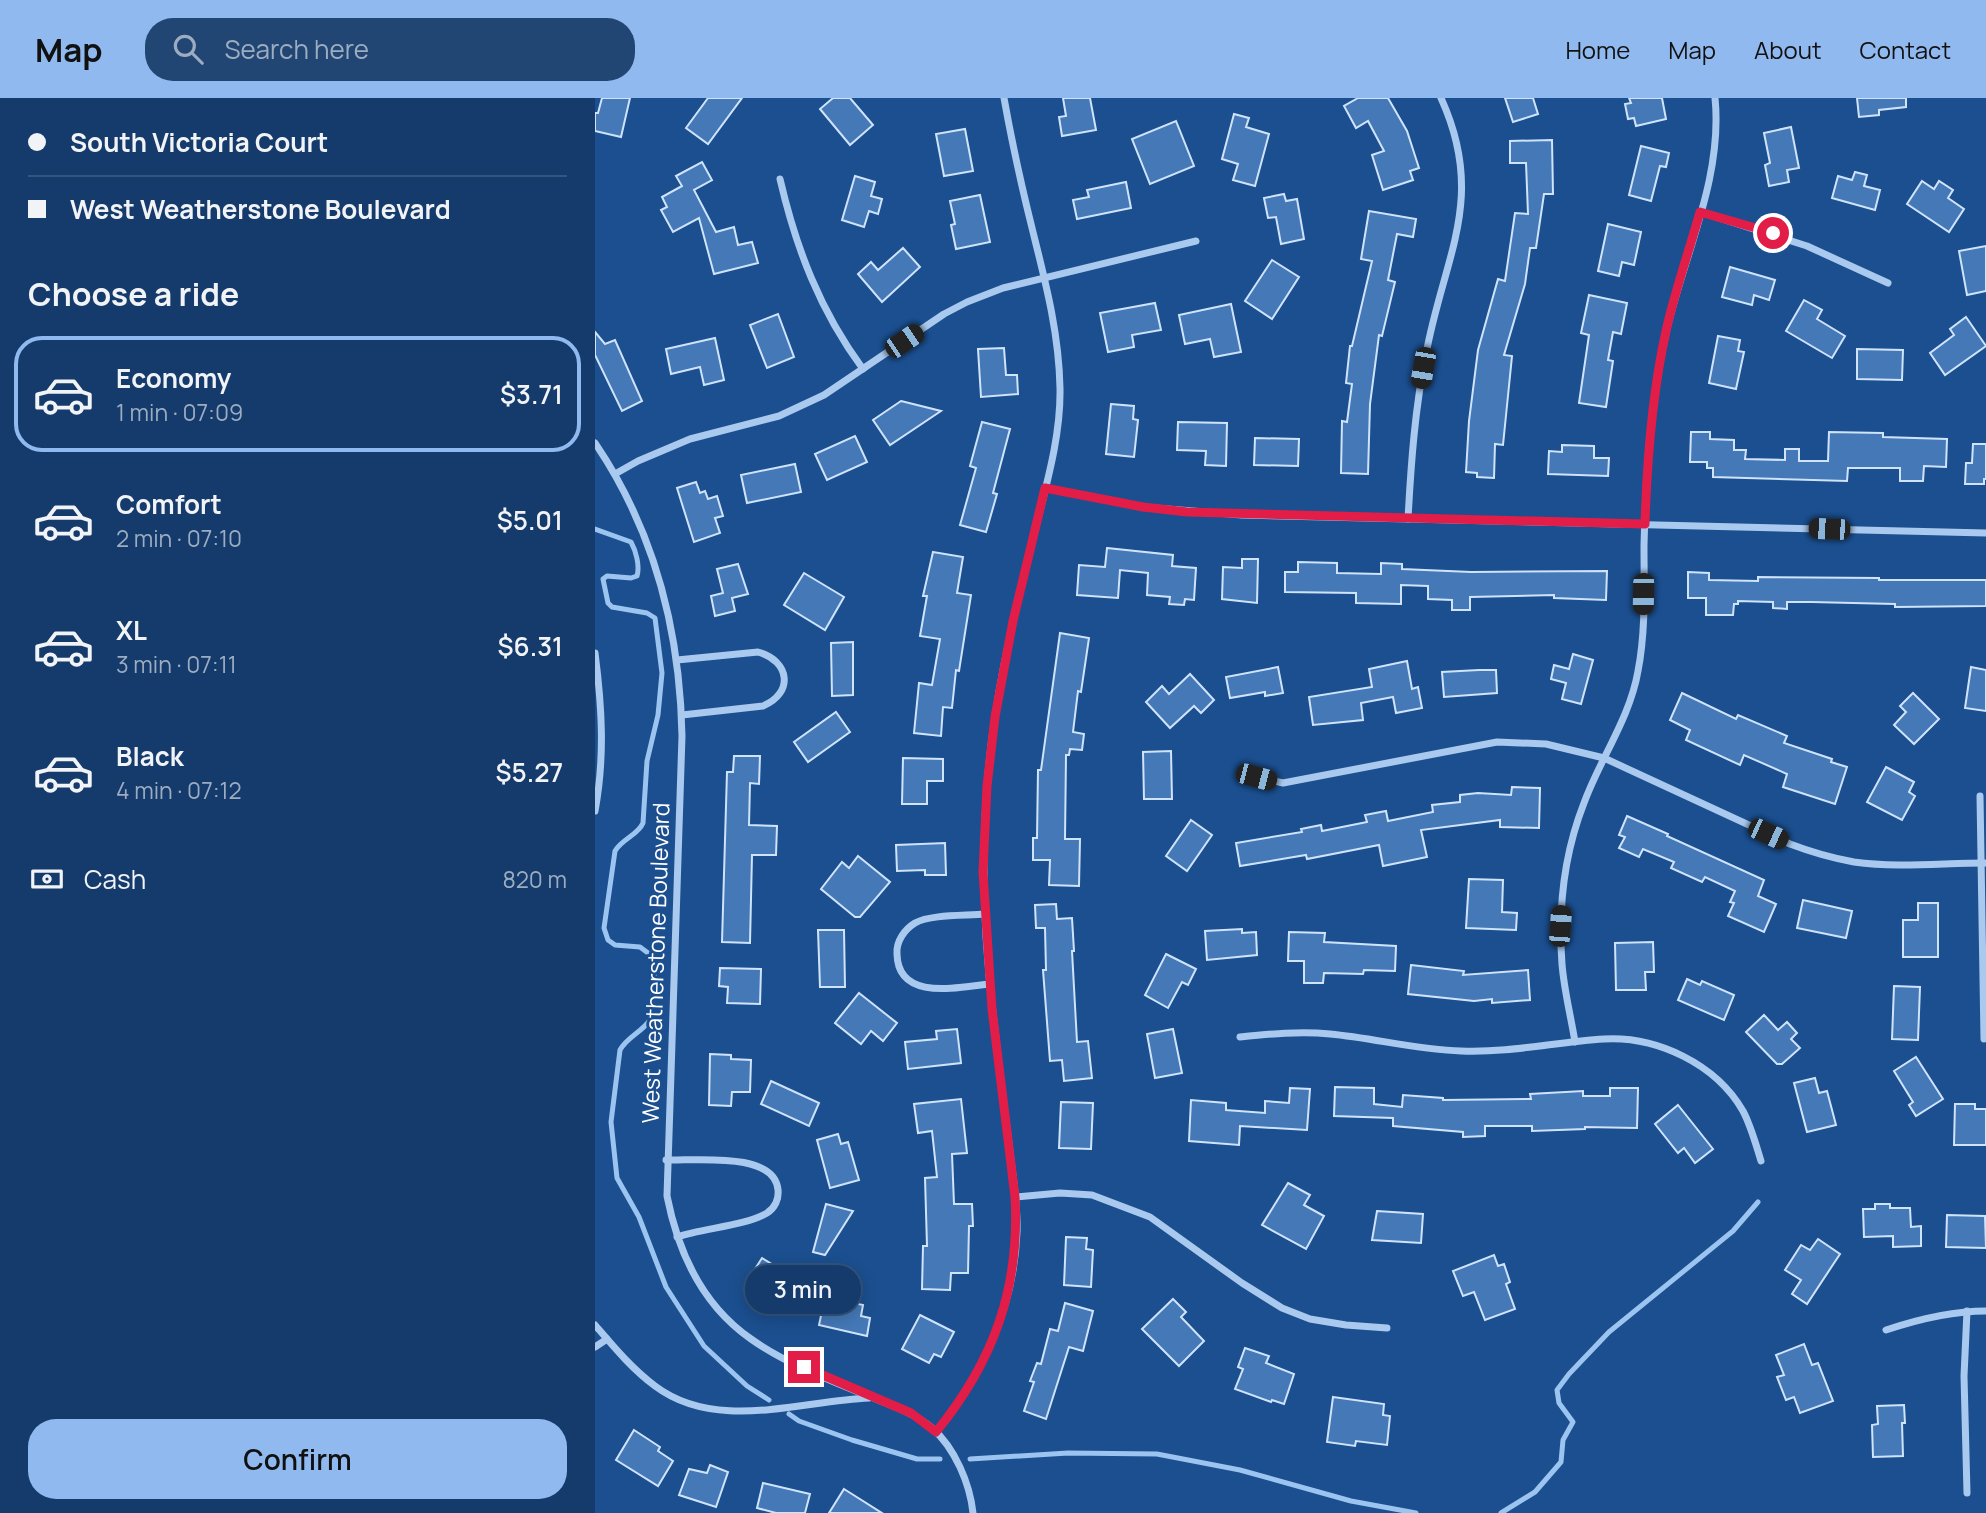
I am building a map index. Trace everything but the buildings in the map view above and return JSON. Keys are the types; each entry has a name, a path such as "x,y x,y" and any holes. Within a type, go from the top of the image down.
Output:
{"street":[{"path":"936,1432 979,1371 1002,1318 1016,1250 1015,1197 990,984 985,914 983,872 986,810 995,717 1013,621 1058,430 1061,393 1056,330 1004,98"},
{"path":"1408,519 1411,457 1426,350 1461,214 1462,174 1456,138 1441,98"},
{"path":"1575,1042 1562,967 1562,898 1576,823 1632,696 1639,671 1649,445 1655,392 1666,330 1700,212 1715,147 1715,98"},
{"path":"780,179 790,222 812,285 833,325 863,369"},
{"path":"1700,212 1807,246 1888,284"},
{"path":"615,474 690,439 806,405 955,308 1003,288 1196,240"},
{"name":"West Weatherstone Boulevard","path":"595,443 615,474 637,519 659,577 677,660 682,715 666,1160 667,1196 677,1237 685,1259 700,1286 726,1317 750,1339 781,1357 911,1413 936,1432 950,1448 971,1493 972,1513"},
{"path":"1045,488 1143,507 1187,512 1986,533"},
{"path":"677,660 758,652 776,660 783,672 781,692 774,701 763,706 682,715"},
{"path":"595,653 602,706 603,746 595,811"},
{"path":"1240,773 1283,783 1497,742 1546,744 1604,758 1790,845 1817,853 1879,864 1984,863"},
{"path":"1980,796 1984,863 1984,1039"},
{"path":"985,914 926,919 915,923 899,941 896,956 904,976 927,989 990,984"},
{"path":"1240,1037 1296,1032 1330,1034 1458,1051 1517,1050 1606,1039 1638,1041 1669,1049 1689,1059 1725,1087 1743,1112 1761,1161"},
{"path":"666,1160 754,1164 768,1171 778,1186 774,1206 767,1213 677,1237"},
{"path":"1015,1197 1061,1193 1092,1195 1150,1217 1242,1283 1282,1308 1310,1319 1387,1328"},
{"path":"1967,1311 1964,1376 1967,1493"},
{"path":"1886,1330 1923,1318 1986,1311"},
{"name":"West Weatherstone Boulevard","path":"595,1325 618,1353 655,1387 696,1407 722,1411 873,1398"},
{"path":"595,1347 607,1339"}],"waterway":[{"path":"595,529 631,542 633,546 638,563 637,576 607,576 603,579 608,603 612,607 647,613 655,618 662,673 658,715 647,761 643,823 615,851 604,928 608,940 615,945 640,947 656,959 650,1020 620,1050 611,1122 617,1178 639,1217 666,1287 704,1346 747,1386 769,1400"},
{"path":"1501,1513 1535,1492 1561,1462 1563,1440 1573,1422 1559,1403 1557,1390 1569,1374 1609,1332 1733,1231 1758,1202"},
{"path":"789,1414 799,1421 852,1440 917,1459 940,1459"},
{"path":"970,1459 1068,1453 1157,1454 1240,1470 1351,1501 1416,1513"}],"route":[{"path":"804,1367 911,1413 936,1432 979,1371 1002,1318 1011,1283 1017,1228 987,948 983,872 987,786 999,688 1045,488 1143,507 1187,512 1645,524 1655,392 1666,330 1700,212 1773,233"}]}
